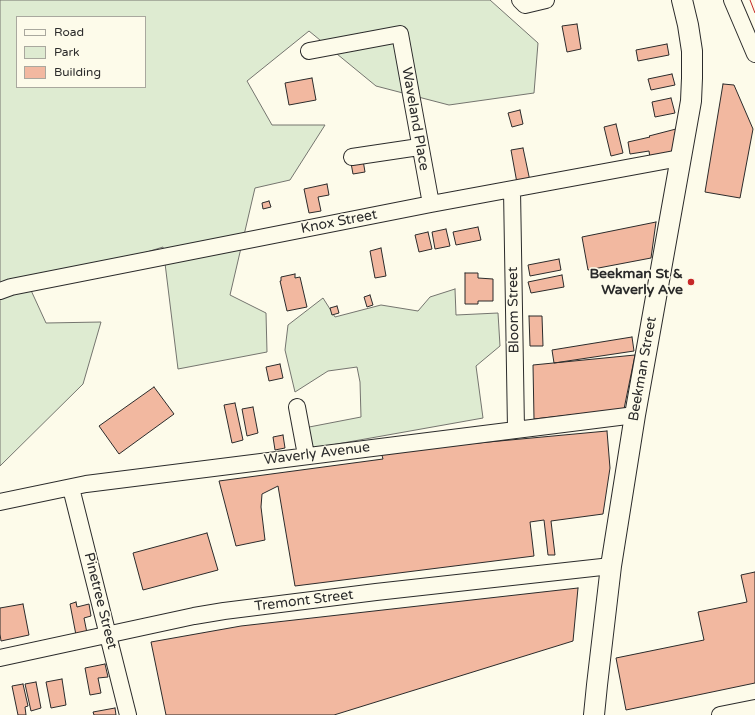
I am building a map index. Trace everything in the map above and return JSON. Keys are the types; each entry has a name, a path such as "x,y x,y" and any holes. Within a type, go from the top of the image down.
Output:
{"main road":[{"name":"Beekman Street","path":"594,715 596,685 611,566 635,415 691,101 692,78 690,38 682,0"}],"street":[{"path":"523,2 546,0"},
{"path":"732,0 755,54"},
{"name":"Waveland Place","path":"309,51 400,34 419,147 431,204"},
{"path":"352,157 419,147"},
{"name":"Knox Street","path":"0,291 11,287 431,204 680,158"},
{"name":"Bloom Street","path":"512,190 516,429"},
{"path":"297,407 306,455"},
{"name":"Waverly Avenue","path":"0,502 86,484 306,455 635,415"},
{"name":"Pinetree Street","path":"71,488 128,715"},
{"name":"Tremont Street","path":"0,658 194,616 246,608 611,566"},
{"path":"720,715 755,708"}],"green space":[{"path":"0,0 490,0 538,43 534,93 449,105 376,86 309,31 247,81 272,125 325,125 290,180 255,188 230,295 266,313 267,352 178,369 163,247 29,286 46,323 101,322 83,384 0,466"},
{"path":"455,289 456,315 498,313 500,346 476,366 483,418 309,449 304,428 361,417 360,382 357,367 328,371 295,392 285,350 288,325 323,298 335,317 381,305 418,311 430,297"}],"building":[{"path":"577,24 581,49 567,52 562,26"},
{"path":"667,44 669,55 638,61 636,50"},
{"path":"672,74 675,85 651,90 648,79"},
{"path":"312,78 316,100 289,105 285,83"},
{"path":"723,84 734,85 753,129 740,198 705,192"},
{"path":"671,98 675,113 655,117 652,102"},
{"path":"520,110 523,124 512,127 508,113"},
{"path":"616,124 623,153 611,156 604,127"},
{"path":"676,129 672,153 650,158 649,151 630,154 628,142"},
{"path":"523,148 530,181 517,183 511,150"},
{"path":"363,160 365,172 353,174 351,163"},
{"path":"327,184 329,195 318,197 321,211 309,213 304,189"},
{"path":"269,201 271,207 263,209 262,203"},
{"path":"656,222 651,258 588,270 582,237"},
{"path":"478,227 481,240 456,245 453,232"},
{"path":"446,229 450,246 435,249 432,232"},
{"path":"428,232 432,249 419,252 415,235"},
{"path":"381,248 386,276 375,278 370,251"},
{"path":"559,259 561,270 530,276 528,265"},
{"path":"465,273 478,273 478,278 493,279 493,301 478,301 478,304 465,304"},
{"path":"295,274 295,278 300,277 307,307 287,311 280,281 281,277"},
{"path":"562,275 564,287 531,293 528,282"},
{"path":"370,295 373,305 367,307 364,297"},
{"path":"337,306 339,313 332,315 330,308"},
{"path":"529,316 542,316 543,346 530,346"},
{"path":"632,337 634,351 554,363 552,350"},
{"path":"635,355 624,409 534,419 533,365"},
{"path":"280,364 283,378 269,381 266,367"},
{"path":"154,387 174,414 119,454 99,426"},
{"path":"235,403 243,440 232,443 224,405"},
{"path":"253,407 258,433 247,436 242,409"},
{"path":"607,431 610,468 603,514 551,521 555,555 548,555 544,520 530,522 534,556 295,586 278,486 262,494 261,507 265,540 236,546 219,481 383,459 381,452"},
{"path":"283,435 285,448 275,450 273,437"},
{"path":"207,533 218,570 143,590 133,553"},
{"path":"755,572 755,683 626,710 616,658 704,640 698,612 747,602 741,575"},
{"path":"578,588 573,641 334,715 166,715 151,642 241,626"},
{"path":"76,602 77,607 89,604 91,616 84,618 87,633 76,635 70,604"},
{"path":"23,604 29,635 1,641 0,608"},
{"path":"105,664 108,677 98,678 101,693 90,695 85,668"},
{"path":"62,679 66,705 51,708 46,682"},
{"path":"36,682 41,708 31,711 25,684"},
{"path":"23,684 28,706 25,707 26,715 18,715 12,686"},
{"path":"115,708 116,715 94,715 93,712"}],"power":[{"path":"750,0 755,13"}],"place":[{"name":"Beekman St & Waverly Ave","path":"691,282"}]}
